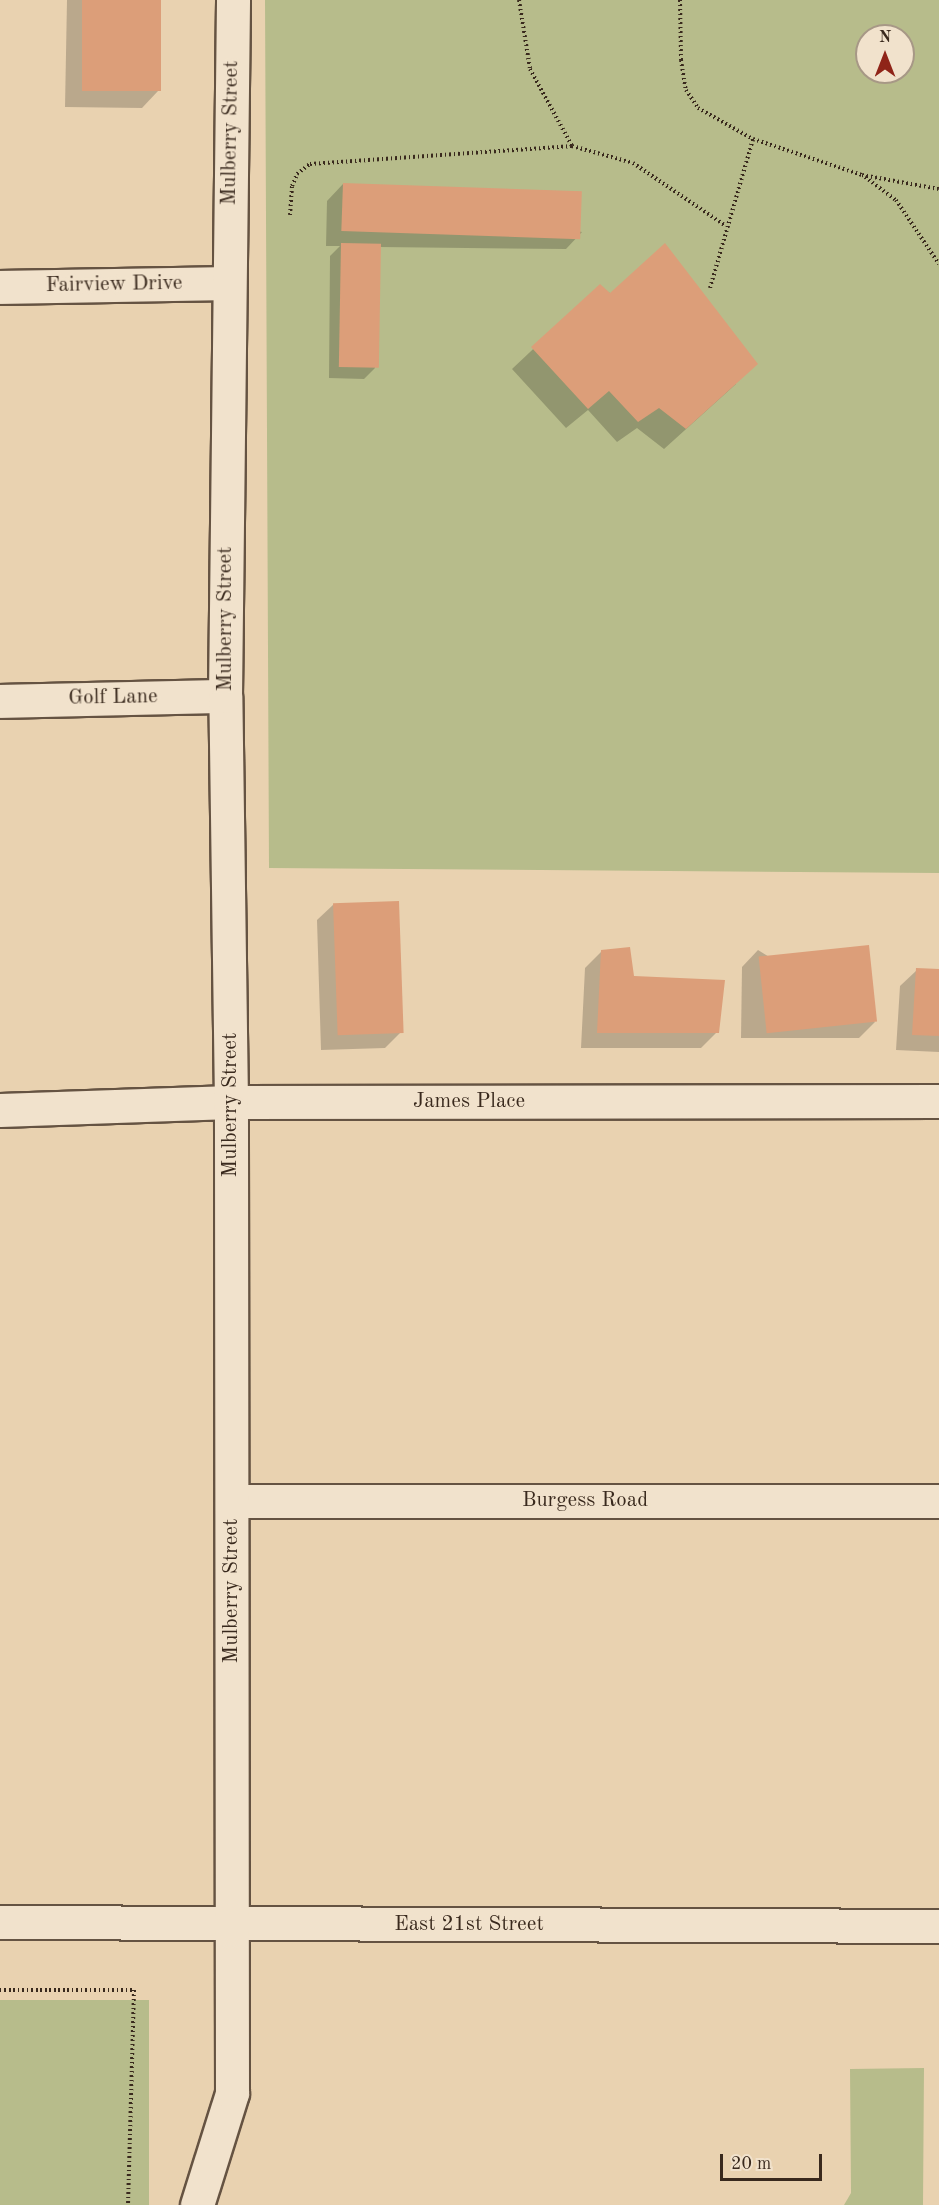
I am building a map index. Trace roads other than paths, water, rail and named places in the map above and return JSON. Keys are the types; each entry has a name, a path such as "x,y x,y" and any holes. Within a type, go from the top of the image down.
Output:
{"street":[{"name":"Mulberry Street","path":"197,2205 232,2093 231,1102 225,696 233,0"},
{"name":"Fairview Drive","path":"0,287 228,283"},
{"name":"Golf Lane","path":"0,701 225,696"},
{"name":"James Place","path":"0,1110 231,1102 939,1101"},
{"name":"Burgess Road","path":"232,1501 939,1501"},
{"name":"East 21st Street","path":"0,1922 939,1926"}]}
